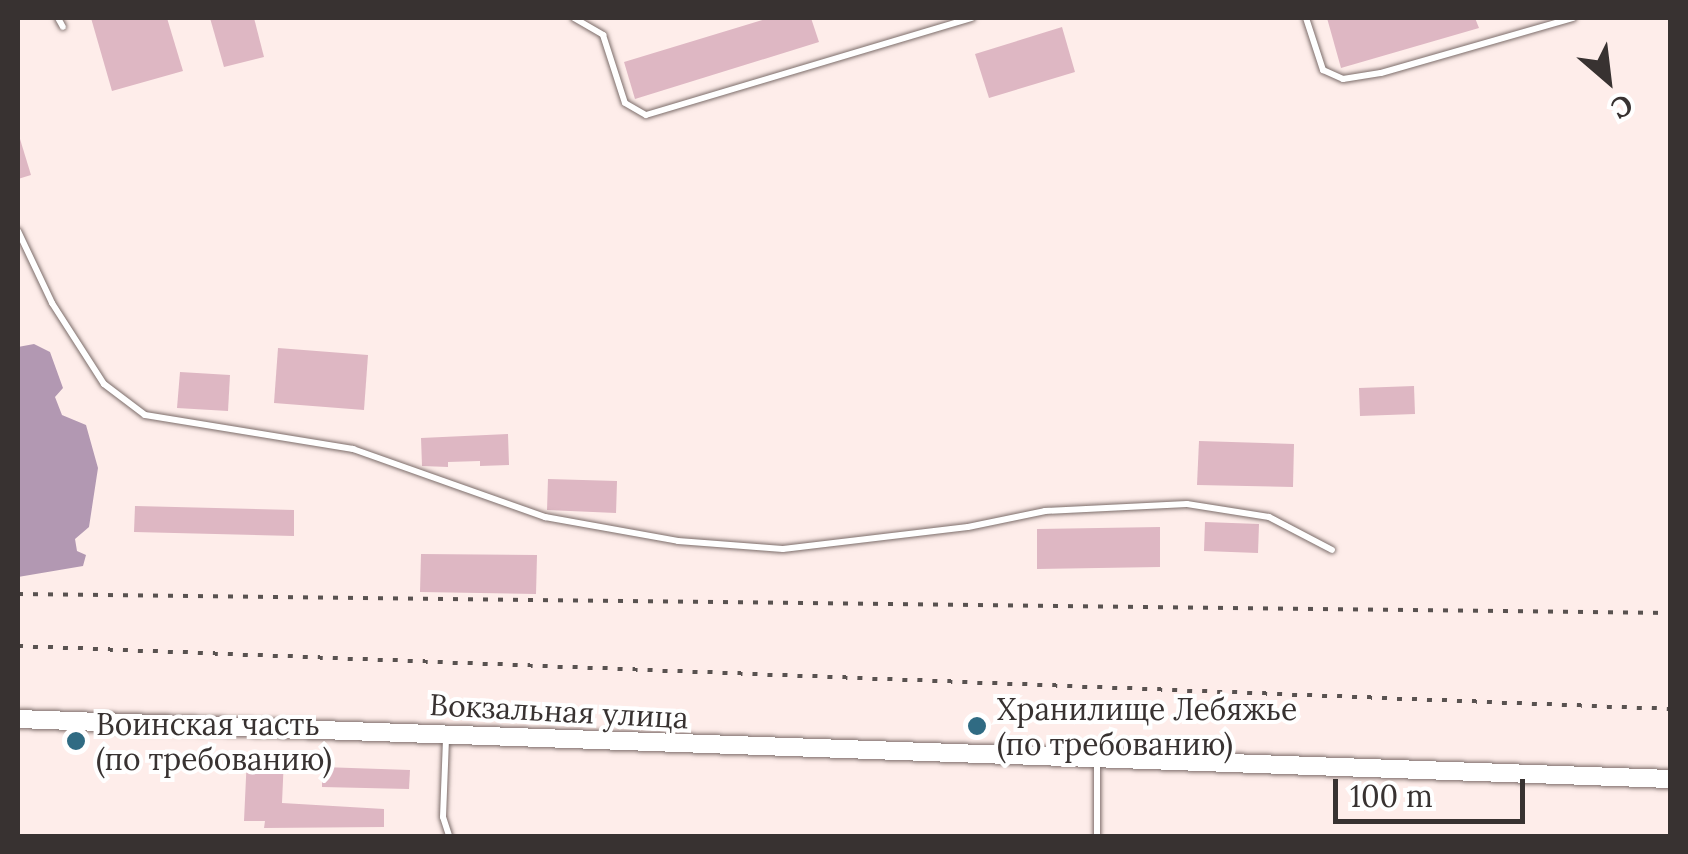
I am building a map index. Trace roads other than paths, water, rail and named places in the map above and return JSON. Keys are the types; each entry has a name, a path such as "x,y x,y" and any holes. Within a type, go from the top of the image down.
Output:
{"main road":[{"name":"Вокзальная улица","path":"18,719 1670,779"}],"lane":[{"path":"58,18 63,27"},
{"path":"574,18 603,34 625,103 646,115 972,18"},
{"path":"1306,18 1323,70 1332,78 1343,79 1381,73 1573,18"},
{"path":"18,231 52,304 104,384 145,414 353,448 544,516 678,541 783,550 968,527 1045,512 1187,504 1269,516 1332,550"},
{"path":"446,732 443,817 449,836"},
{"path":"1097,759 1097,836"}],"railway":[{"path":"18,594 1670,613"},
{"path":"18,646 1670,709"}],"place":[{"name":"Хранилище Лебяжье (по требованию)","path":"977,726"},
{"name":"Воинская часть (по требованию)","path":"76,741"}]}
